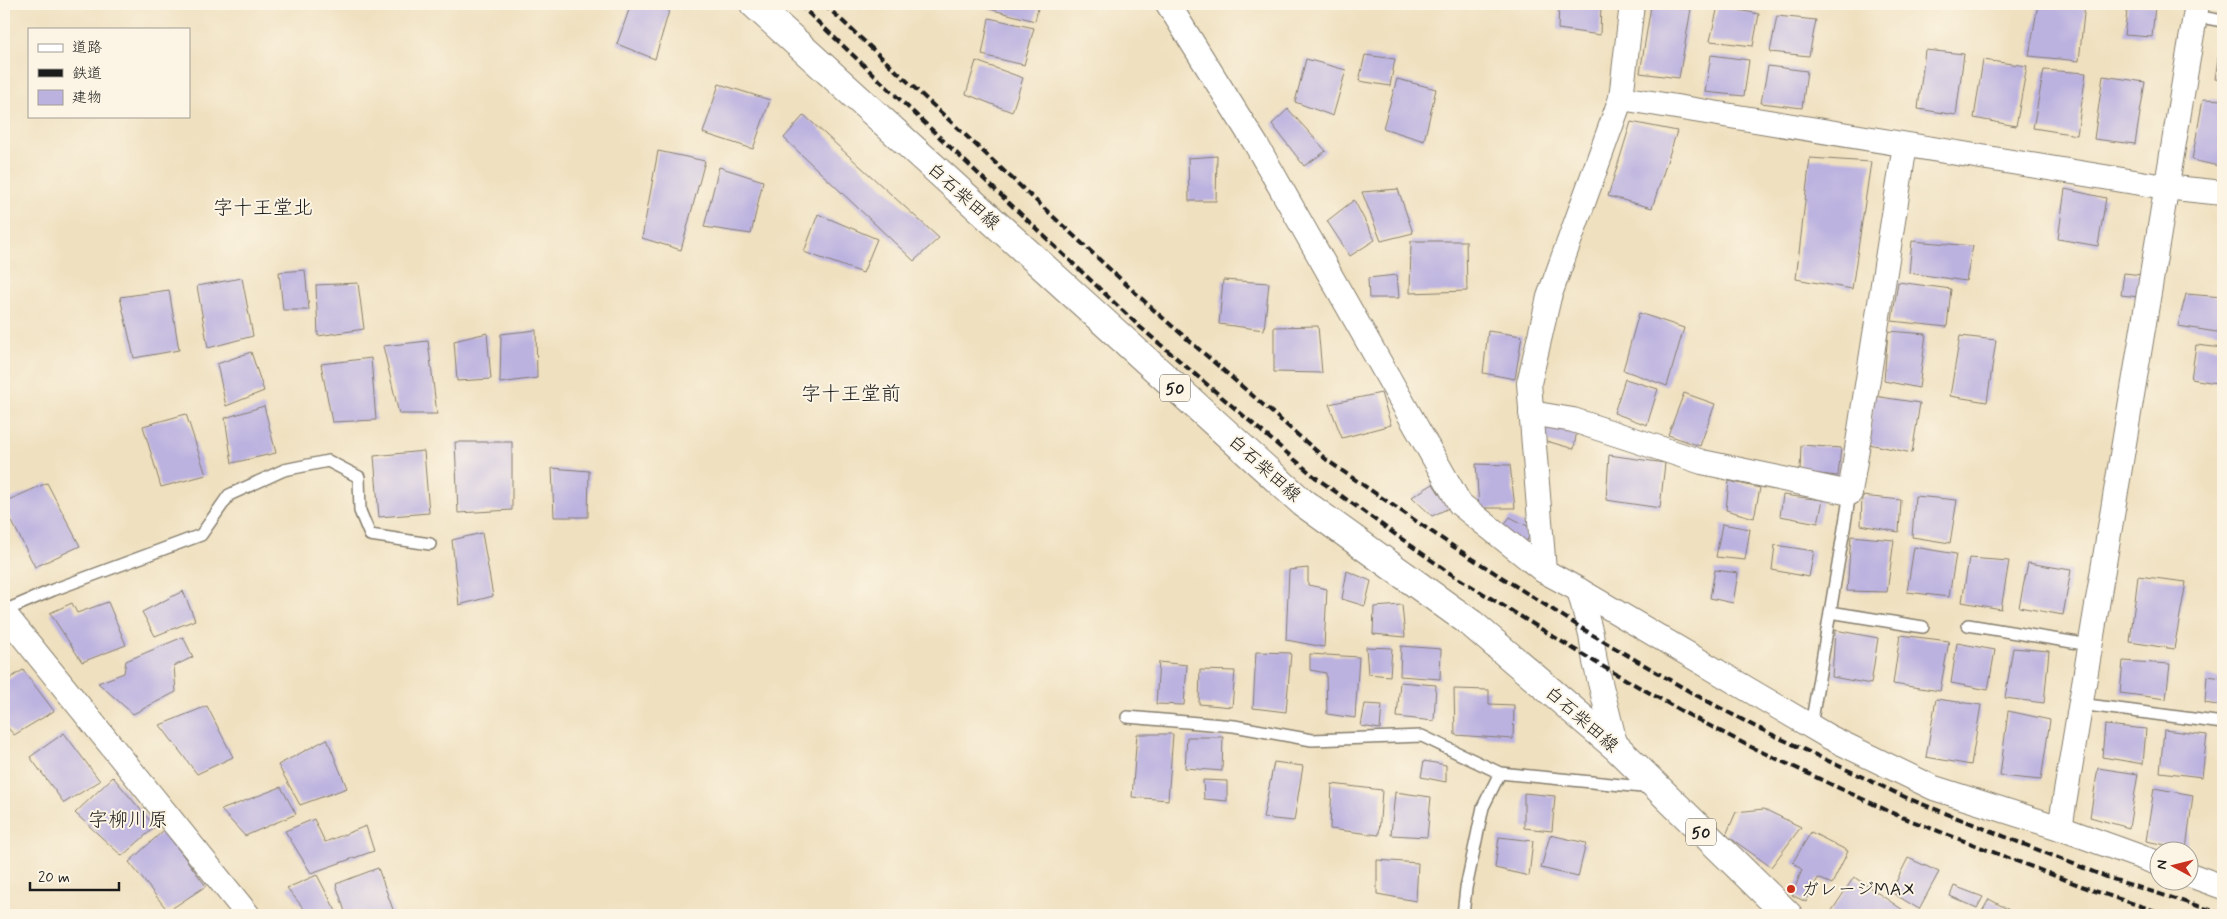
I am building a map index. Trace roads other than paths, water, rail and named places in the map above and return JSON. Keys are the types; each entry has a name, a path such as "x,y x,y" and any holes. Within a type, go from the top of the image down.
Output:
{"main road":[{"name":"白石柴田線","path":"754,4 1302,502 1472,624 1616,747 1788,915"}],"street":[{"path":"1168,4 1257,146 1460,504 1544,571 1829,737 1934,788 2060,828 2150,860"},
{"path":"1544,571 1529,383 1549,297 1621,98 1632,4"},
{"path":"2060,828 2165,186 2196,10"},
{"path":"1621,98 1905,145 2165,186 2223,193"},
{"path":"1531,413 1573,420 1702,462 1850,493 1905,145"},
{"path":"1579,590 1591,634 1594,662 1616,747"},
{"path":"4,612 240,913"},
{"path":"2200,879 2223,887"}],"lane":[{"path":"2196,10 2223,21"},
{"path":"4,612 53,590 201,536 229,495 284,470 328,461 359,477 360,511 370,535 430,544"},
{"path":"1811,726 1850,493"},
{"path":"1830,612 1923,627"},
{"path":"1968,625 2090,645"},
{"path":"2080,704 2223,723"},
{"path":"1127,717 1234,726 1312,740 1422,736 1500,773 1658,788"},
{"path":"1463,915 1466,888 1483,807 1500,773"}],"railway":[{"path":"799,4 1140,327 1315,477 1448,572 1595,662 1685,713 1749,746 1899,816 2092,890 2168,915"},
{"path":"824,4 1156,312 1328,461 1454,547 1591,634 1694,694 1754,726 1907,798 2109,878 2223,914"}],"place":[{"name":"ガレージMAX","path":"1791,889"}],"district":[{"name":"字十王堂北","path":"263,207"},
{"name":"字十王堂前","path":"851,393"},
{"name":"字柳川原","path":"128,819"}]}
